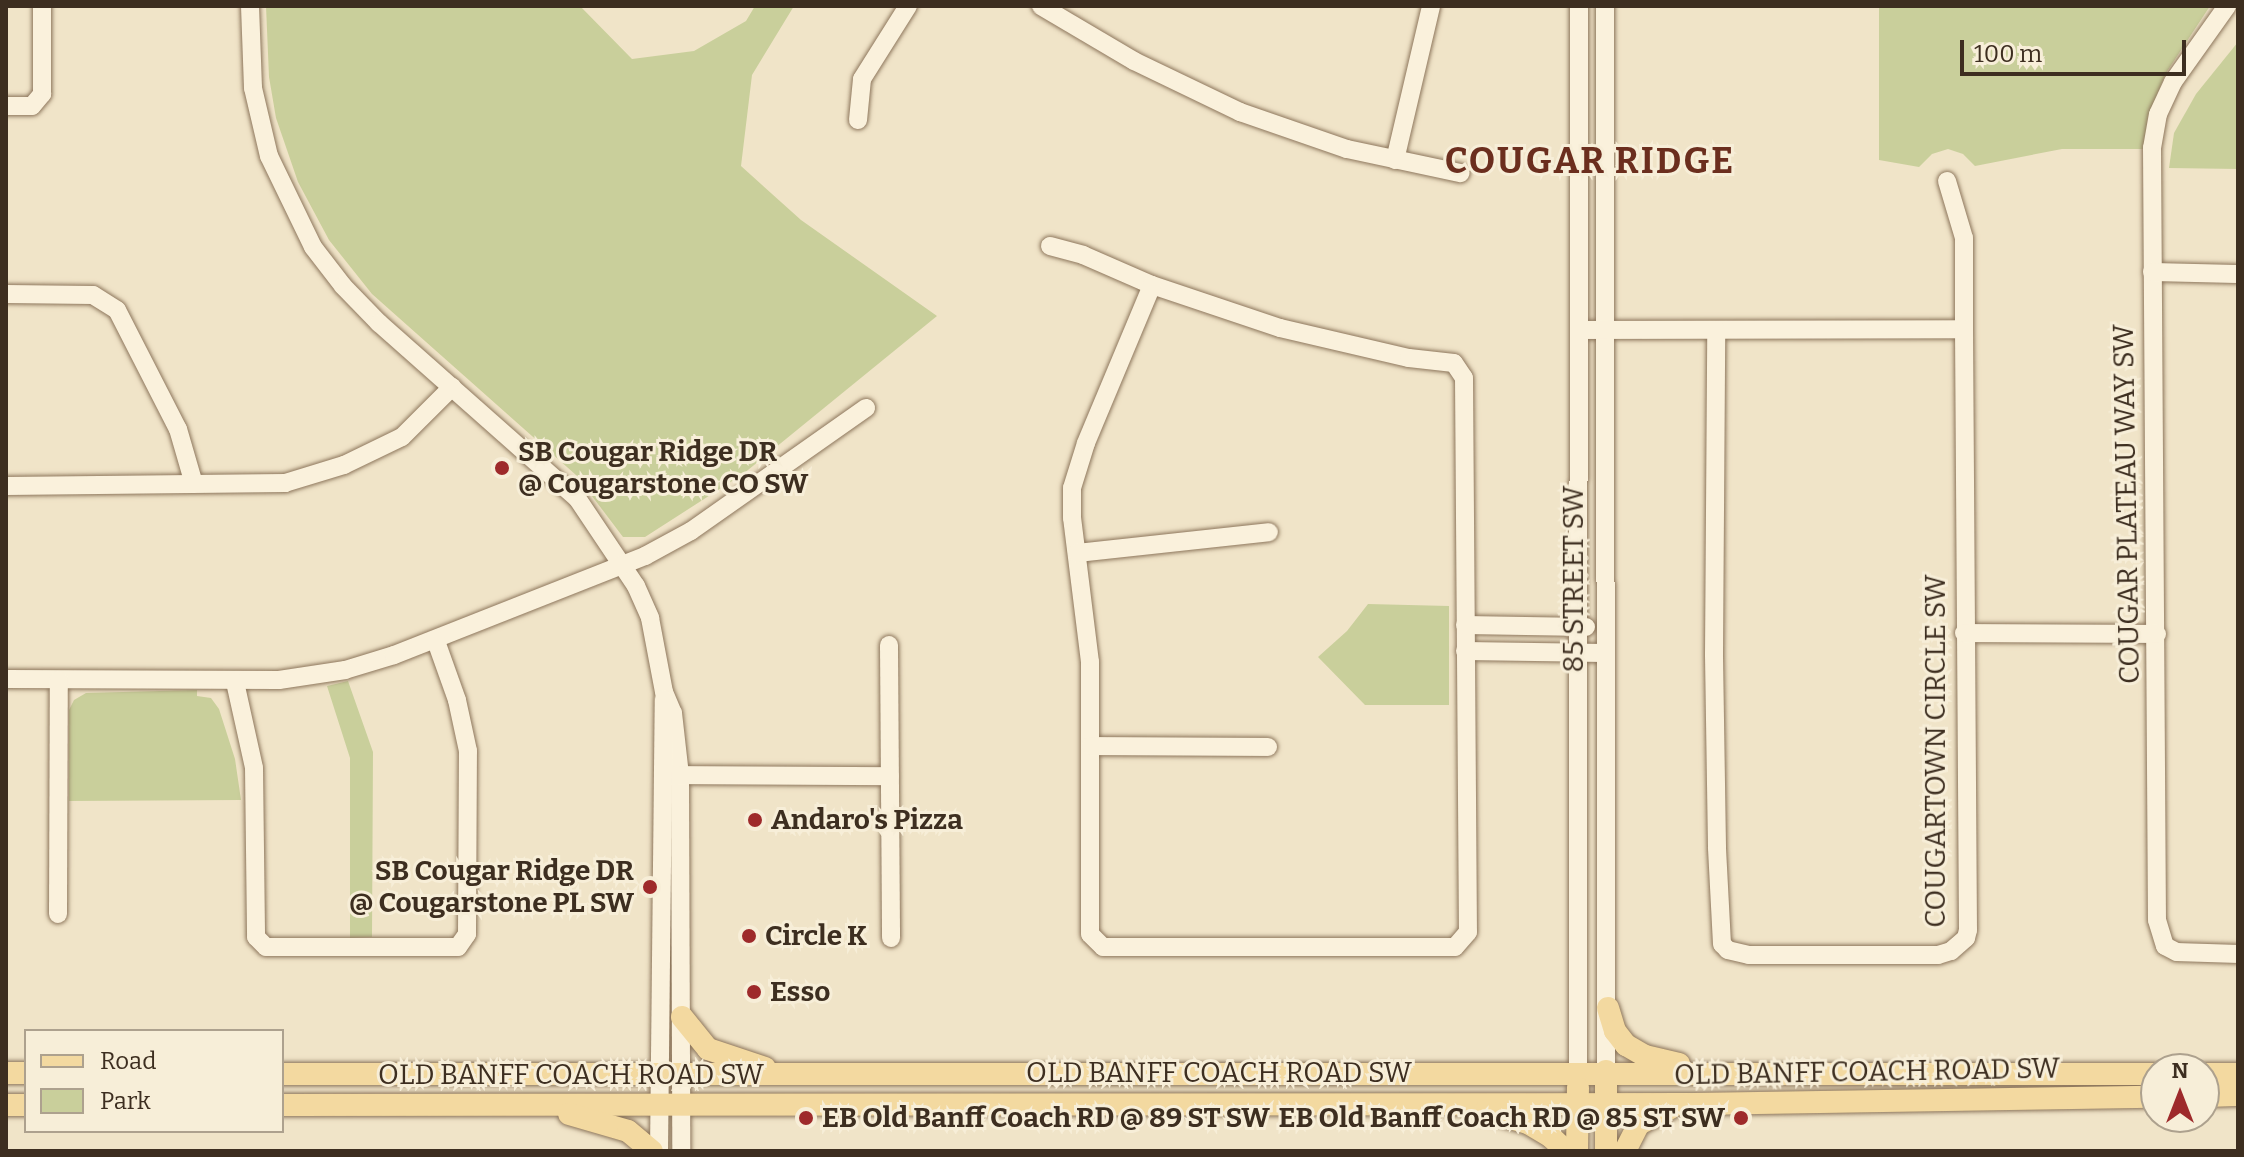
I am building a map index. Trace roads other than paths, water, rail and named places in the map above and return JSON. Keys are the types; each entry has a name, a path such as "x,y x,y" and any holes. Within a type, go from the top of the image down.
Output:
{"main road":[{"path":"1608,1008 1619,1038 1635,1051 1662,1061 1747,1074"},
{"path":"682,1017 708,1049 790,1076"},
{"name":"OLD BANFF COACH ROAD SW","path":"284,1074 790,1076 1606,1071 2140,1074"},
{"name":"85 STREET SW","path":"1606,1071 1606,1151"},
{"name":"85 STREET SW","path":"1577,1151 1578,1072"},
{"name":"OLD BANFF COACH ROAD SW","path":"284,1105 1690,1104 2140,1097"},
{"path":"1437,1102 1496,1113 1528,1123 1566,1151"},
{"path":"524,1104 617,1126 636,1135 652,1151"},
{"path":"1625,1151 1635,1129 1645,1119 1690,1104"}],"street":[{"path":"6,106 32,106 42,94 42,6"},
{"path":"250,6 253,88 269,156 313,247 343,286 577,498 623,567 650,618 664,692 673,713 659,886 659,1151"},
{"path":"858,120 862,79 908,6"},
{"path":"1041,6 1134,61 1240,112 1347,149 1460,173"},
{"path":"1395,160 1431,6"},
{"name":"85 STREET SW","path":"1578,1072 1579,6"},
{"name":"85 STREET SW","path":"1605,6 1606,1071"},
{"name":"COUGAR PLATEAU WAY SW","path":"2227,6 2173,82 2158,114 2152,148 2159,935 2165,946 2177,952 2238,954"},
{"name":"COUGARTOWN CIRCLE SW","path":"1716,330 1717,847 1722,944 1728,950 1749,955 1938,955 1951,951 1966,938 1964,238 1947,181"},
{"path":"1050,246 1083,255 1152,285 1280,328 1409,358 1454,363 1464,378 1468,932 1455,947 1103,947 1090,934 1089,639 1072,518 1078,468 1152,285"},
{"path":"2152,272 2238,274"},
{"path":"6,294 93,295 117,310 178,429 194,484"},
{"path":"1580,330 1964,329"},
{"path":"6,486 285,483 344,465 402,437 452,387"},
{"path":"6,679 235,682 305,678 345,670 436,641 623,567 691,531 866,408"},
{"path":"1077,553 1269,532"},
{"path":"1465,625 1605,627"},
{"path":"1964,633 2157,634"},
{"path":"235,682 254,768 256,937 266,947 458,947 467,934 468,751 457,700 436,641"},
{"path":"889,645 891,938"},
{"path":"1465,651 1604,653"},
{"path":"58,914 59,680"},
{"path":"1091,746 1268,747"},
{"path":"670,775 890,776"},
{"path":"670,775 679,887 683,1076 681,1151"},
{"path":"659,886 679,887"}],"place":[{"name":"SB Cougar Ridge DR @ Cougarstone CO SW","path":"502,468"},
{"name":"Andaro's Pizza","path":"755,820"},
{"name":"SB Cougar Ridge DR @ Cougarstone PL SW","path":"650,887"},
{"name":"Circle K","path":"749,936"},
{"name":"Esso","path":"754,992"},
{"name":"EB Old Banff Coach RD @ 89 ST SW","path":"806,1118"},
{"name":"EB Old Banff Coach RD @ 85 ST SW","path":"1741,1118"}],"district":[{"name":"COUGAR RIDGE","path":"1590,162"}]}
